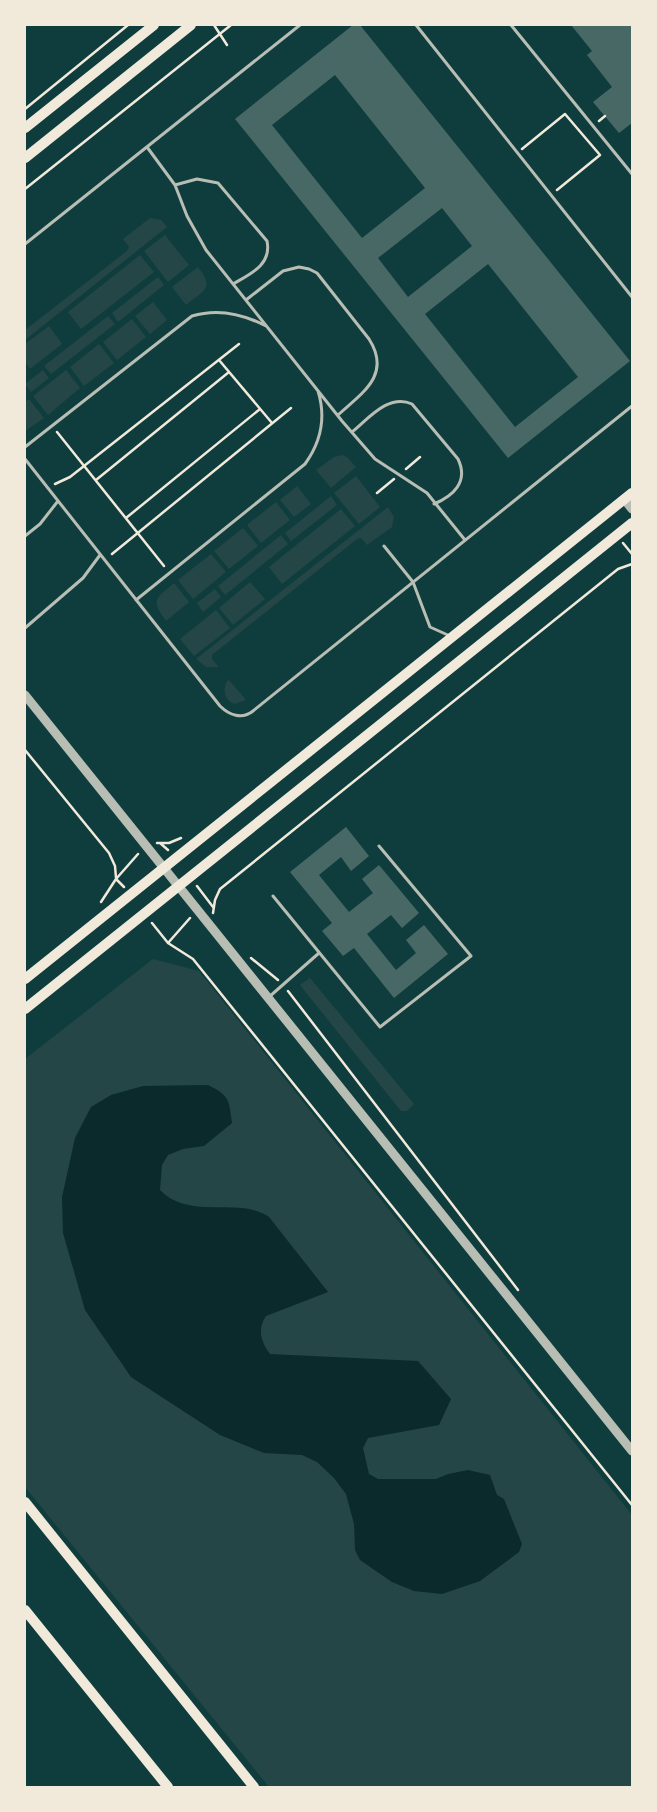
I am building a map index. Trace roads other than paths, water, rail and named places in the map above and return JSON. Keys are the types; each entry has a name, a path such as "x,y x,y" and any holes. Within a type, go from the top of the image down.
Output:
{"main road":[{"path":"25,128 154,25"},
{"path":"25,158 191,25"},
{"path":"25,979 628,496"},
{"path":"25,1010 632,523"},
{"path":"25,1502 254,1787"},
{"path":"25,1610 168,1787"}],"street":[{"path":"628,496 632,509"},
{"path":"25,695 632,1451"}],"lane":[{"path":"25,244 300,25"},
{"path":"416,25 632,297"},
{"path":"511,25 632,174"},
{"path":"147,147 175,185 195,234 338,415 375,459 427,493 465,540"},
{"path":"175,185 197,179 218,183 267,241 268,251 262,265 258,270 233,284"},
{"path":"246,300 283,271 299,267 317,273 369,339 376,349 378,359 376,374 371,384 338,415"},
{"path":"25,447 192,316 203,312 234,314 269,327"},
{"path":"136,600 305,464 317,443 322,426 322,412 317,387"},
{"path":"352,432 388,404 402,401 412,404 458,459 461,466 461,479 458,489 447,499 434,504"},
{"path":"25,460 220,706 228,713 240,716 250,714 632,406"},
{"path":"25,536 40,524 58,501"},
{"path":"384,546 413,582 430,627 452,636"},
{"path":"25,628 83,578 100,555"},
{"path":"273,896 380,1027 471,956 379,846"},
{"path":"268,997 319,953"}]}
